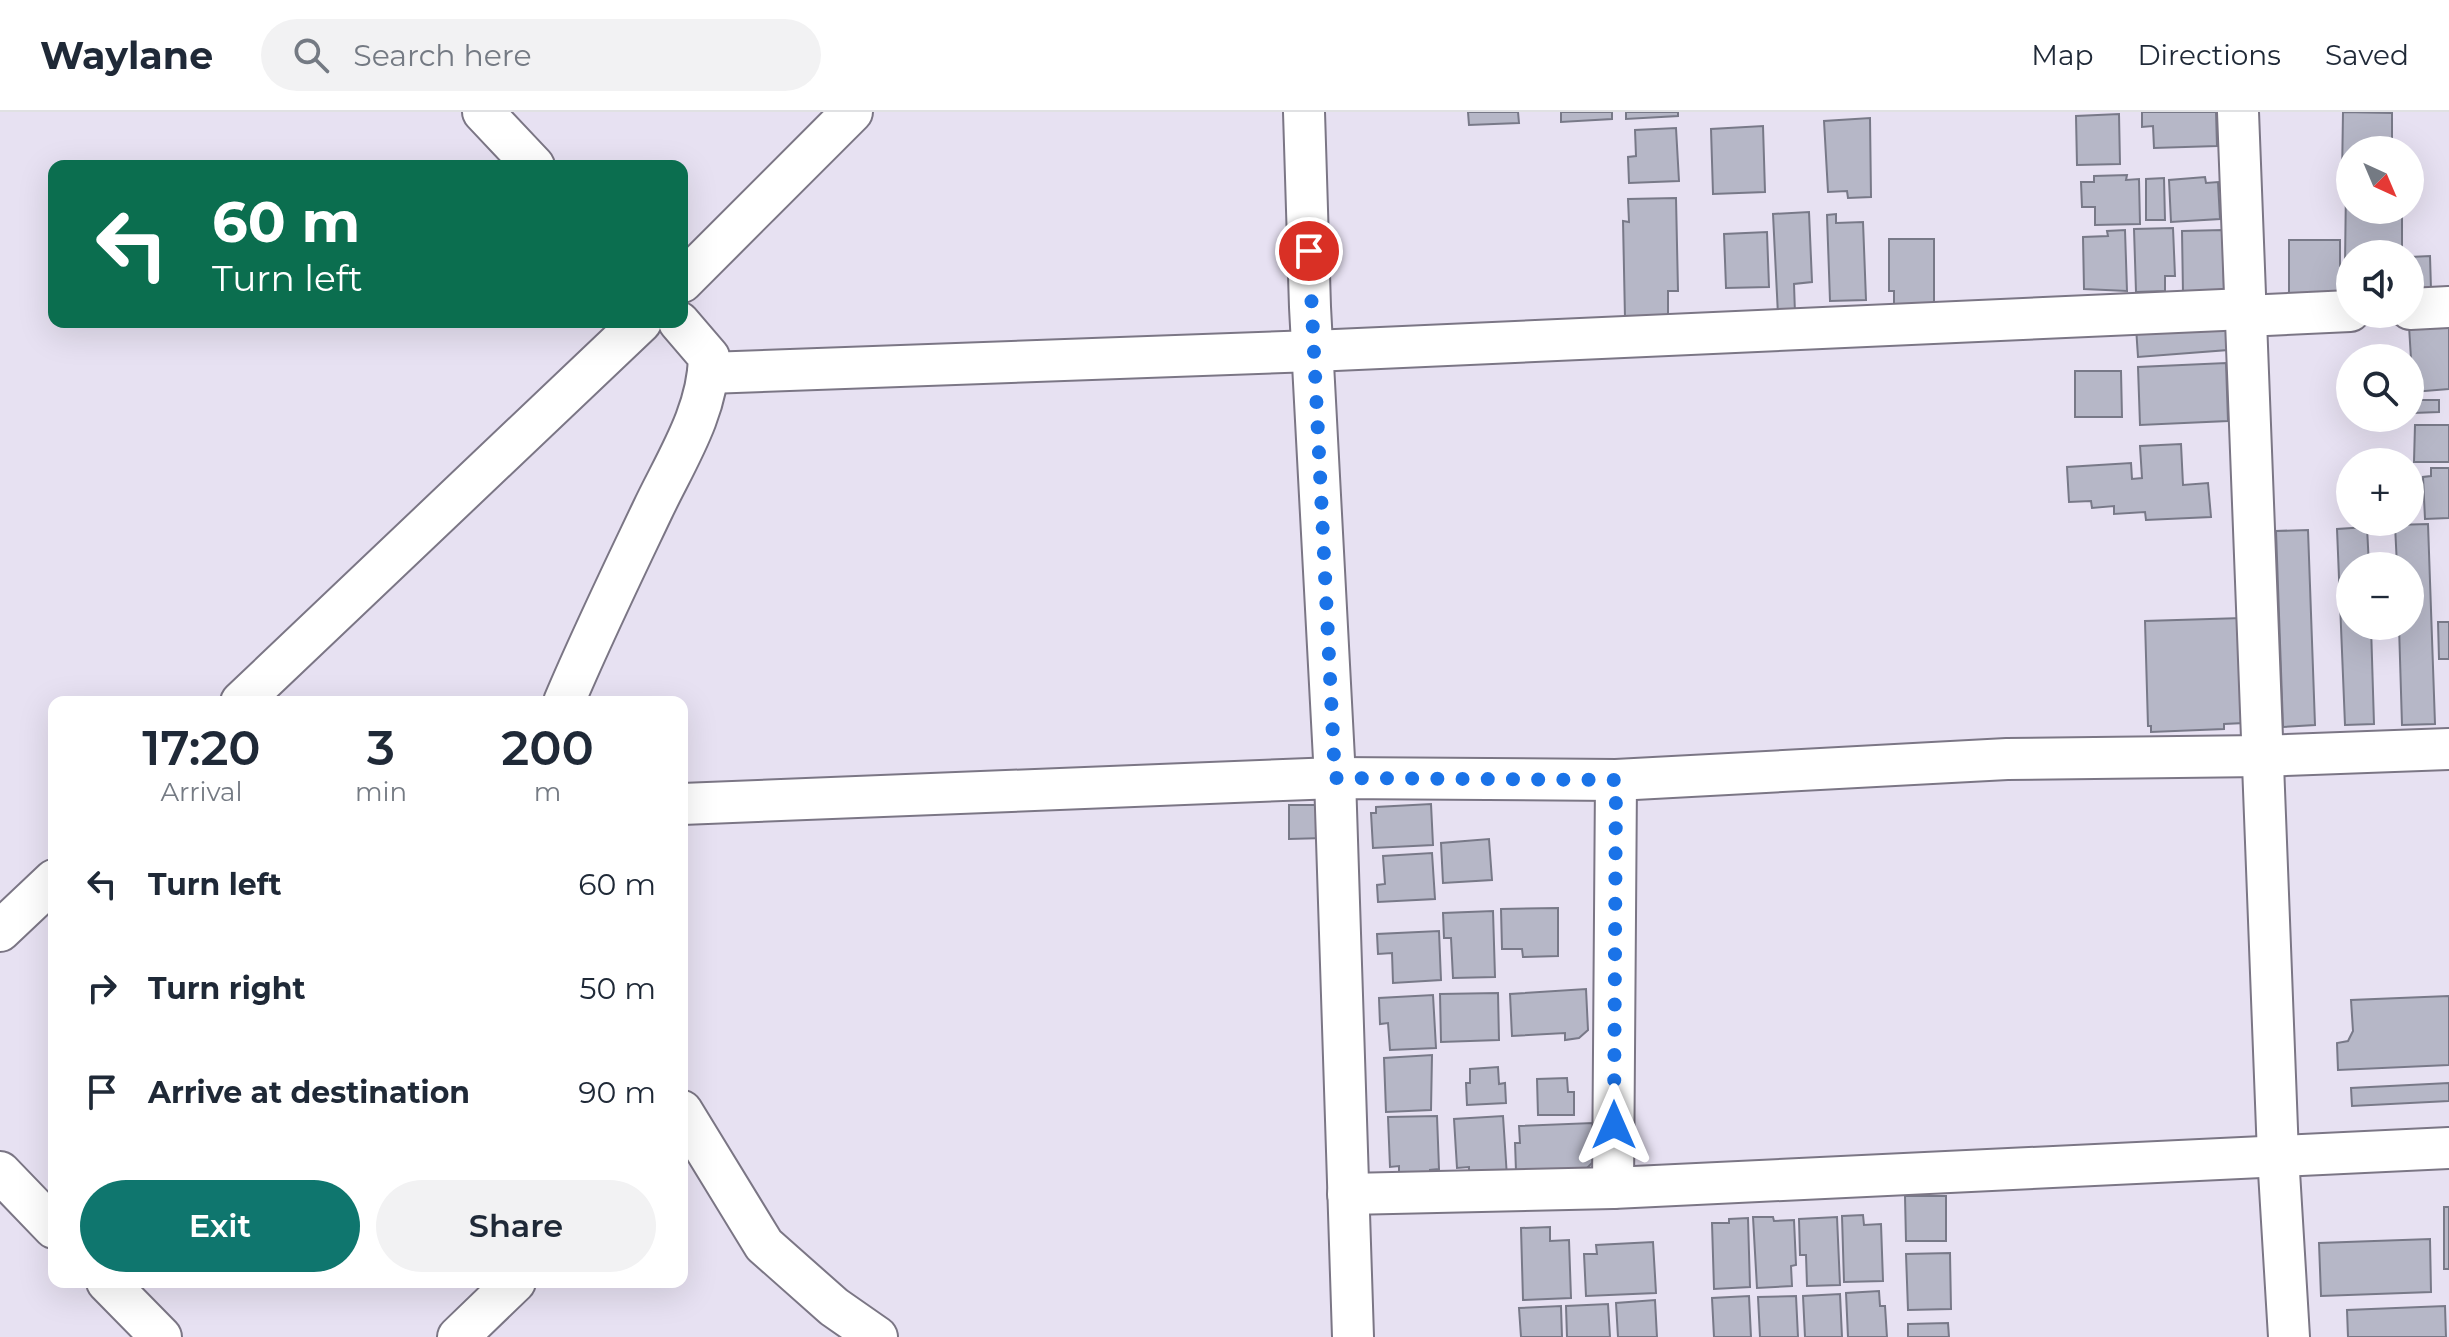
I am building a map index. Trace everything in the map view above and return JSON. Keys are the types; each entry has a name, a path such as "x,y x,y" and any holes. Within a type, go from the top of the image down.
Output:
{"street":[{"path":"483,112 528,160"},
{"path":"688,276 852,112"},
{"path":"1304,112 1335,778 1353,1337"},
{"path":"2238,112 2278,1155 2289,1337"},
{"path":"2424,308 2449,307"},
{"path":"708,373 2245,312 2336,311"},
{"path":"247,696 635,328"},
{"path":"567,696 703,401 709,357 684,328"},
{"path":"688,804 1335,778 1616,780 2007,759 2262,756 2449,749"},
{"path":"1613,1188 1616,780"},
{"path":"0,931 48,886"},
{"path":"688,1125 764,1245 834,1307 877,1337"},
{"path":"1348,1194 1613,1188 2449,1148"},
{"path":"0,1172 48,1222"},
{"path":"113,1288 161,1337"},
{"path":"458,1337 509,1288"}],"building":[{"path":"1468,112 1518,112 1519,123 1469,125"},
{"path":"1561,112 1612,112 1612,119 1561,122"},
{"path":"1626,112 1678,112 1678,116 1626,119"},
{"path":"2142,112 2216,112 2217,146 2154,148 2153,126 2142,127"},
{"path":"2343,112 2392,113 2392,136 2343,136"},
{"path":"2119,114 2120,164 2077,165 2076,116"},
{"path":"1870,118 1871,197 1848,198 1847,191 1828,192 1824,121"},
{"path":"1763,126 1765,192 1713,194 1711,129"},
{"path":"1676,128 1679,181 1629,183 1628,157 1636,156 1635,130"},
{"path":"2127,175 2126,180 2139,179 2140,224 2095,225 2095,207 2082,207 2081,182 2094,182 2094,176"},
{"path":"2205,177 2206,183 2218,182 2220,219 2171,222 2169,180"},
{"path":"2164,178 2165,220 2146,220 2146,179"},
{"path":"1676,198 1678,291 1668,291 1668,317 1625,318 1623,221 1629,222 1628,199"},
{"path":"1809,212 1812,282 1794,284 1795,314 1778,315 1773,214"},
{"path":"1836,214 1836,223 1863,222 1866,300 1830,301 1827,215"},
{"path":"2346,224 2402,224 2402,240 2345,240"},
{"path":"2173,228 2175,276 2165,276 2165,291 2136,292 2134,229"},
{"path":"2125,230 2127,291 2084,289 2083,237 2108,236 2107,231"},
{"path":"2223,230 2224,290 2215,290 2215,294 2183,294 2182,231"},
{"path":"1767,232 1769,287 1726,288 1724,234"},
{"path":"1889,239 1934,239 1934,309 1894,309 1894,291 1889,291"},
{"path":"2289,240 2336,240 2336,297 2289,297"},
{"path":"2424,256 2430,256 2431,290 2424,290"},
{"path":"2227,323 2228,350 2138,357 2136,327"},
{"path":"2449,323 2449,389 2424,391 2424,344 2410,344 2409,328 2424,328 2424,325"},
{"path":"2226,363 2228,421 2140,425 2138,367"},
{"path":"2075,371 2121,371 2122,417 2075,417"},
{"path":"2424,400 2439,400 2439,412 2424,413"},
{"path":"2424,425 2449,425 2449,462 2424,462 2424,448 2414,448 2415,432 2424,432"},
{"path":"2181,444 2183,485 2208,483 2211,517 2146,520 2145,512 2114,514 2114,506 2092,508 2091,501 2069,502 2067,467 2131,463 2132,479 2142,478 2140,446"},
{"path":"2431,468 2449,468 2449,518 2425,519 2424,477 2431,476"},
{"path":"2424,524 2428,524 2435,724 2402,725 2399,640 2424,640 2424,552 2396,552 2396,536 2424,536"},
{"path":"2308,530 2315,725 2283,727 2276,531"},
{"path":"2337,536 2367,536 2368,552 2338,552"},
{"path":"2242,618 2244,723 2224,724 2224,729 2151,732 2151,726 2148,726 2145,621"},
{"path":"2438,622 2449,622 2449,659 2439,659"},
{"path":"2342,640 2371,640 2374,724 2345,725"},
{"path":"1431,804 1433,845 1373,848 1371,813 1376,813 1376,807"},
{"path":"1289,805 1324,805 1324,838 1289,839"},
{"path":"1489,839 1492,880 1443,883 1441,843"},
{"path":"1432,853 1435,899 1378,902 1377,885 1385,884 1383,856"},
{"path":"1558,908 1558,956 1523,957 1522,949 1502,949 1501,909"},
{"path":"1493,911 1495,977 1453,978 1451,938 1444,938 1443,913"},
{"path":"1439,931 1441,980 1393,983 1392,953 1378,954 1377,934"},
{"path":"1586,989 1588,1030 1579,1038 1565,1040 1565,1033 1512,1036 1510,994"},
{"path":"1498,993 1499,1040 1441,1042 1440,994"},
{"path":"1433,995 1436,1048 1390,1050 1388,1023 1380,1024 1379,998"},
{"path":"2449,996 2449,1065 2338,1070 2337,1043 2348,1041 2353,1031 2351,1000"},
{"path":"1432,1055 1431,1110 1386,1112 1384,1058"},
{"path":"1498,1067 1499,1084 1505,1083 1506,1103 1467,1105 1466,1083 1470,1083 1470,1069"},
{"path":"1567,1078 1568,1092 1574,1092 1574,1115 1538,1115 1537,1079"},
{"path":"2449,1083 2449,1101 2352,1106 2351,1088"},
{"path":"1437,1116 1439,1169 1430,1170 1430,1183 1399,1184 1399,1166 1390,1167 1388,1117"},
{"path":"1503,1116 1507,1177 1469,1180 1469,1167 1457,1168 1454,1119"},
{"path":"1593,1123 1595,1160 1580,1175 1516,1171 1515,1143 1520,1143 1519,1126"},
{"path":"1905,1196 1946,1196 1946,1241 1906,1241"},
{"path":"2444,1207 2449,1207 2449,1269 2444,1269"},
{"path":"1863,1215 1864,1225 1881,1224 1883,1281 1844,1282 1842,1216"},
{"path":"1753,1217 1773,1217 1774,1221 1794,1220 1796,1265 1791,1266 1792,1286 1757,1288"},
{"path":"1837,1217 1840,1285 1807,1286 1806,1255 1800,1255 1799,1219"},
{"path":"1748,1218 1750,1287 1714,1289 1712,1223"},
{"path":"1550,1227 1550,1241 1569,1240 1571,1298 1523,1300 1521,1228"},
{"path":"2430,1239 2431,1292 2321,1296 2319,1243"},
{"path":"1653,1242 1656,1293 1586,1296 1584,1254 1597,1254 1596,1245"},
{"path":"1950,1253 1951,1309 1908,1310 1906,1254"},
{"path":"1879,1291 1880,1306 1885,1306 1887,1337 1848,1337 1846,1293"},
{"path":"1840,1294 1842,1337 1805,1337 1803,1296"},
{"path":"1749,1296 1751,1337 1714,1337 1712,1298"},
{"path":"1796,1296 1798,1337 1760,1337 1758,1297"},
{"path":"1655,1300 1657,1337 1618,1337 1616,1303"},
{"path":"1608,1304 1610,1337 1567,1337 1566,1306"},
{"path":"1561,1306 1562,1337 1521,1337 1519,1308"},
{"path":"2445,1306 2446,1337 2348,1337 2347,1310"},
{"path":"1948,1323 1949,1337 1908,1337 1908,1324"}],"route":[{"path":"1309,251 1335,778 1616,780 1614,1125"}]}
